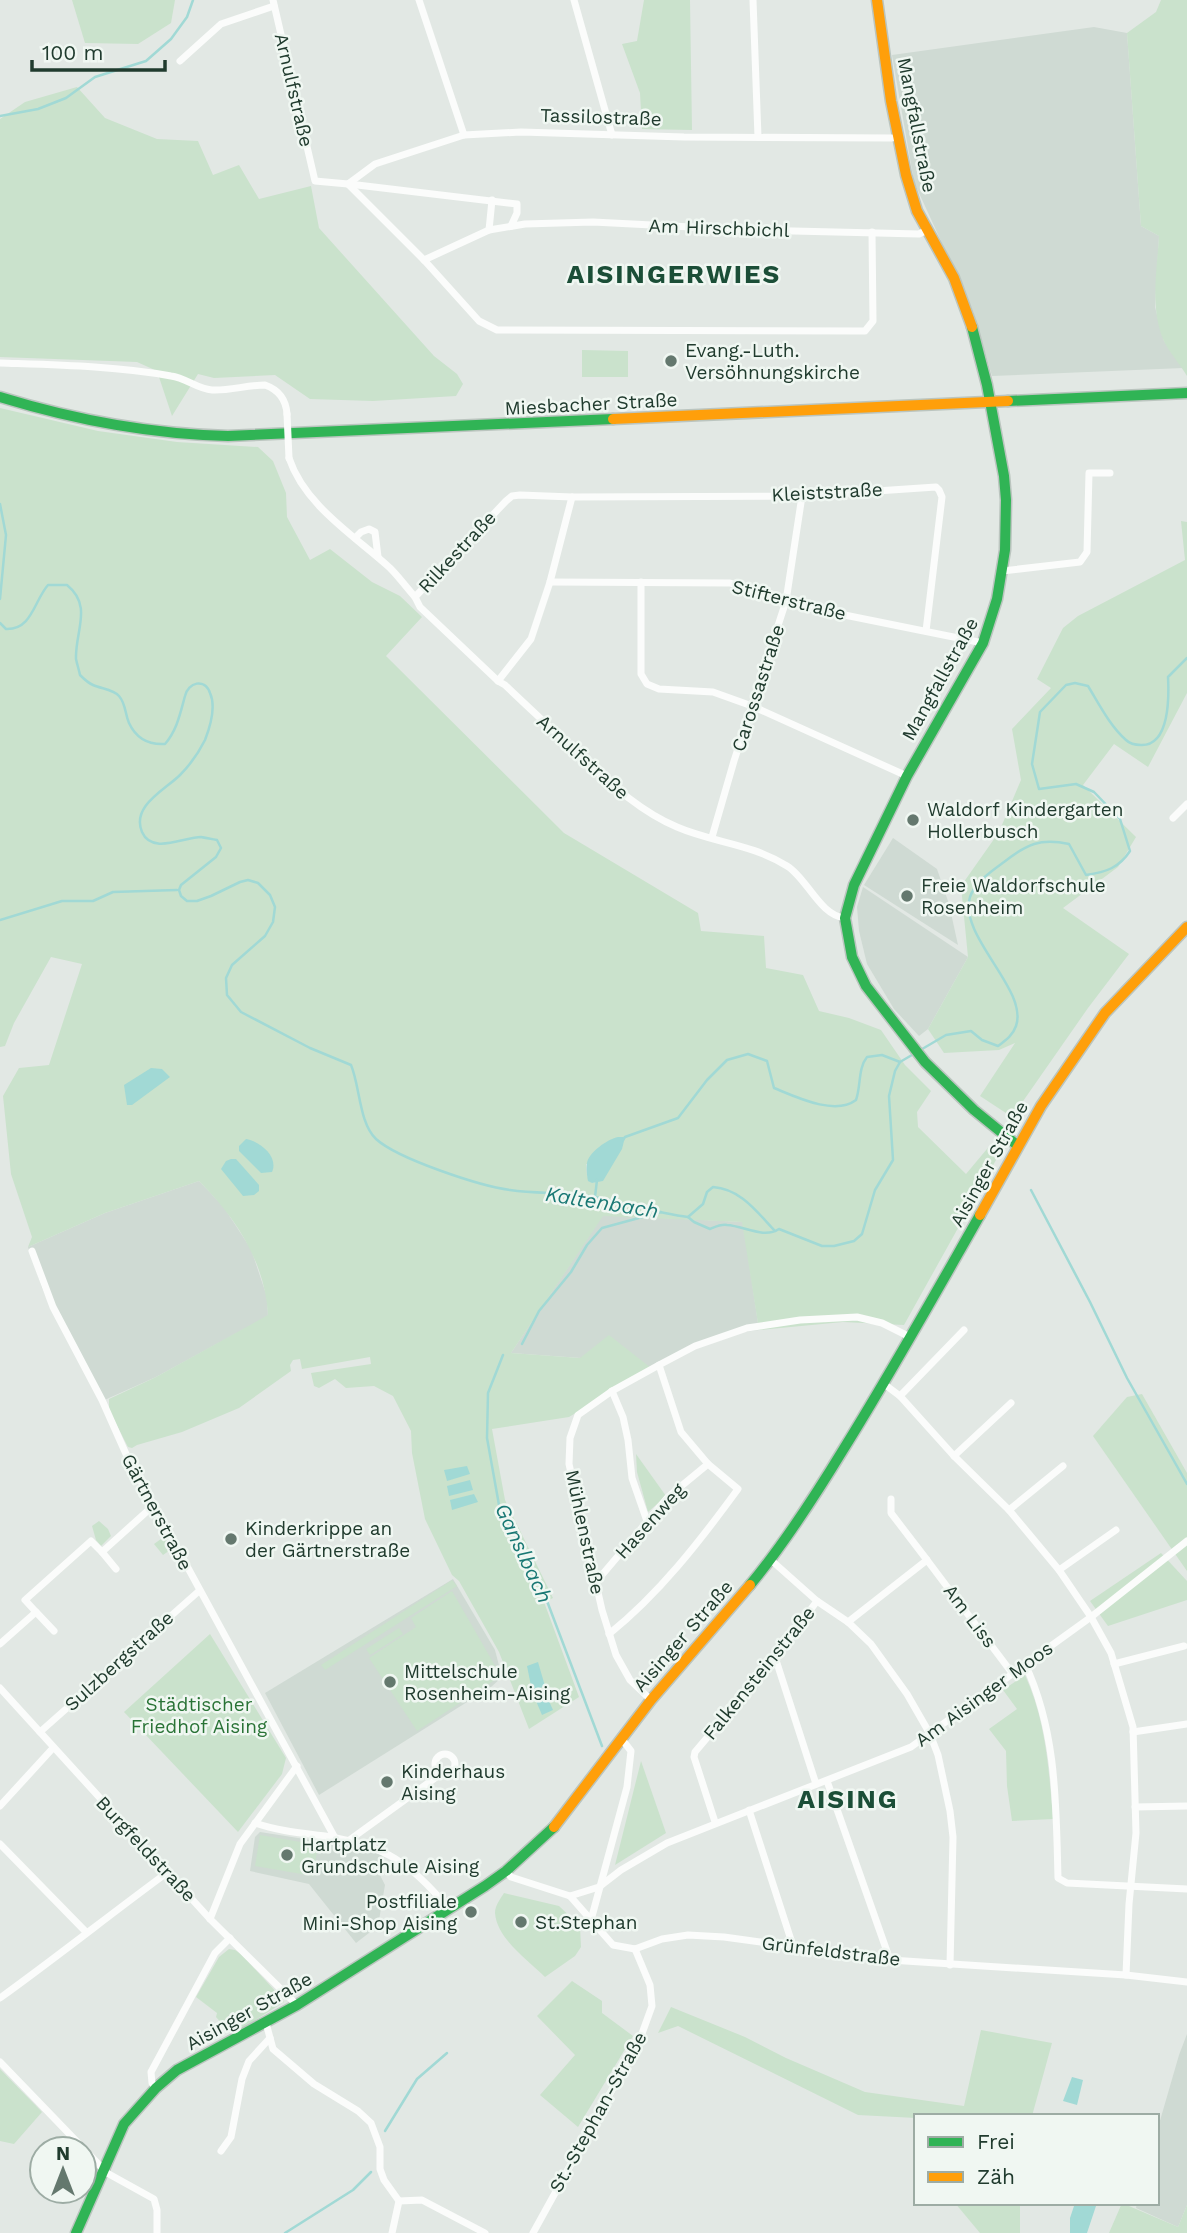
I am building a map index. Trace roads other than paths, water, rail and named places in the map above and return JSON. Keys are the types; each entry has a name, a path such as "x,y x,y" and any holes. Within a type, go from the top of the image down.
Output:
{"main road":[{"name":"Mangfallstraße","path":"877,0 895,137 913,200 954,278 968,314 1002,455 1007,503 1002,571 996,607 983,643 907,776 854,885 845,918 852,957 866,986 925,1062 974,1110 1018,1146"},
{"name":"Miesbacher Straße","path":"0,397 85,422 181,435 228,436 1187,393"},
{"name":"Aisinger Straße","path":"76,2233 124,2124 156,2088 177,2070 297,2005 449,1909 506,1871 560,1821 650,1700 771,1560 884,1384 1041,1106 1105,1013 1187,927"}],"street":[{"path":"419,0 464,135"},
{"path":"574,0 612,135"},
{"path":"753,0 758,137"},
{"path":"180,61 220,24 273,3"},
{"name":"Arnulfstraße","path":"273,3 315,181 348,184"},
{"name":"Tassilostraße","path":"348,184 375,163 464,135 521,132 895,137"},
{"path":"348,184 517,204 517,213 511,226"},
{"path":"348,184 424,260 479,321 497,330 865,331 873,321 872,232"},
{"path":"489,230 492,200"},
{"name":"Am Hirschbichl","path":"424,260 489,230 525,224 593,222 750,230 919,234 927,230"},
{"path":"0,363 175,376 196,386 213,390 265,385 272,387 283,398 287,414 289,458 295,476 322,509 393,571 415,597"},
{"path":"1002,571 1080,562 1087,552 1089,473 1110,473"},
{"name":"Kleiststraße","path":"572,497 802,496 929,486 939,489 942,498 926,631"},
{"name":"Rilkestraße","path":"498,681 420,607 415,597 512,496 572,497"},
{"name":"Carossastraße","path":"712,837 786,601 802,496"},
{"path":"498,681 531,639 550,582 572,497"},
{"path":"355,538 369,528 375,532 378,558"},
{"name":"Stifterstraße","path":"550,582 730,583 810,608 983,643"},
{"path":"641,582 641,674 647,684 659,688 713,692 752,706 907,776"},
{"name":"Arnulfstraße","path":"498,681 612,786 638,806 678,828 756,850 790,868 820,903 839,918 845,918"},
{"path":"1173,818 1187,804"},
{"name":"Gärtnerstraße","path":"32,1251 53,1307 102,1400 126,1454 335,1838"},
{"name":"Mühlenstraße","path":"650,1700 630,1680 616,1655 609,1634 569,1464 570,1438 578,1415 612,1391 695,1346 747,1328 800,1320 857,1317 882,1323 910,1337"},
{"path":"901,1396 964,1330"},
{"path":"609,1634 634,1615 698,1542 738,1489 708,1464 681,1432 659,1365"},
{"path":"884,1384 901,1396 954,1456 1009,1510 1059,1570 1091,1616 1111,1653 1133,1732 1136,1833 1130,1886 1126,1975"},
{"path":"612,1391 623,1417 632,1478 647,1521"},
{"path":"954,1456 1011,1403"},
{"name":"Hasenweg","path":"596,1582 668,1497 708,1464"},
{"path":"1009,1510 1063,1466"},
{"name":"Am Liss","path":"891,1499 891,1513 1012,1673"},
{"path":"102,1552 154,1505"},
{"path":"1059,1570 1116,1530"},
{"path":"54,1631 25,1600 91,1541 116,1569"},
{"name":"Am Aisinger Moos","path":"570,1896 599,1887 621,1870 667,1843 715,1822 911,1747 1091,1616 1187,1541"},
{"path":"771,1560 817,1601 848,1622 870,1644 907,1694 930,1734 938,1755 953,1836 950,1965"},
{"path":"848,1622 927,1560"},
{"name":"Sulzbergstraße","path":"40,1732 199,1591"},
{"name":"Falkensteinstraße","path":"715,1822 694,1757 695,1752 775,1657 817,1601"},
{"path":"0,1644 36,1612"},
{"path":"1114,1664 1184,1646"},
{"path":"775,1657 816,1784"},
{"path":"1025,1664 1037,1690 1049,1735 1055,1788 1058,1878 1067,1883 1187,1889"},
{"name":"Burgfeldstraße","path":"0,1688 210,1919 297,2005"},
{"path":"1133,1732 1187,1724"},
{"path":"591,1920 627,1787 631,1751 621,1738"},
{"path":"0,1807 53,1748"},
{"path":"210,1919 240,1844 297,1766"},
{"path":"348,1841 442,1773"},
{"path":"827,1781 890,1960"},
{"path":"1135,1807 1187,1806"},
{"path":"749,1810 793,1946"},
{"path":"256,1823 335,1838 384,1852 404,1863 449,1909"},
{"path":"0,1844 86,1932"},
{"path":"506,1871 511,1877 570,1896 612,1945 635,1949"},
{"path":"0,1998 168,1872"},
{"name":"Grünfeldstraße","path":"635,1949 662,1939 688,1935 724,1937 890,1960 1126,1975 1187,1982"},
{"path":"156,2088 151,2072 215,1953 230,1938"},
{"name":"St.-Stephan-Straße","path":"533,2233 640,2039 652,2006 650,1985 635,1949"},
{"path":"266,2023 273,2049 314,2084 358,2111 371,2123 380,2147 380,2169 384,2180 399,2201 392,2233"},
{"path":"221,2151 231,2137 242,2079 250,2061 270,2038"},
{"path":"0,2062 107,2173 153,2199 157,2210 157,2233"},
{"path":"399,2201 422,2200 485,2233"}],"water":[{"path":"151,1068 162,1069 170,1077 132,1105 127,1105 124,1085"},
{"path":"625,1137 622,1149 603,1181 588,1181 588,1159 604,1143"},
{"path":"246,1139 257,1143 271,1155 272,1172 261,1173 239,1151 239,1146"},
{"path":"236,1159 259,1185 259,1191 254,1195 243,1196 221,1169 226,1161"},
{"path":"467,1466 470,1474 447,1481 444,1470"},
{"path":"470,1480 473,1490 449,1496 447,1486"},
{"path":"474,1494 478,1502 452,1510 450,1500"},
{"path":"538,1662 545,1686 532,1691 527,1666"},
{"path":"544,1690 553,1710 542,1715 533,1694"},
{"path":"1072,2077 1083,2080 1077,2105 1063,2101"},
{"path":"1074,2205 1096,2205 1087,2233 1070,2233 1070,2218"}],"waterway":[{"path":"0,116 38,109 66,98 95,77 146,61 171,39 187,17 193,0"},
{"name":"Kaltenbach","path":"0,504 6,535 0,599"},
{"name":"Kaltenbach","path":"0,623 6,629 22,625 48,585 67,585 75,593 81,610 76,649 80,675 91,684 117,694 123,702 132,728 148,742 165,744 175,727 189,688 197,684 208,688 212,698 212,710 205,740 184,771 145,806 141,814 142,832 147,839 161,844 201,837 217,840 221,848 216,857 181,885 181,896 187,901 197,901 248,880 258,883 270,895 275,907 273,922 265,936 232,965 226,978 227,995 241,1012 310,1048 351,1065 366,1124 376,1139 420,1163 497,1187 595,1197 688,1217 710,1229 725,1225 767,1233 779,1229 822,1246 854,1241 862,1234 875,1190 893,1160 889,1096 900,1062 946,1035 971,1031 982,1040 998,1046 1015,1029 1017,1012 1013,996 974,929 969,912 970,897 976,886 1012,856 1042,842 1069,844 1086,875 1111,868 1121,862 1130,851 1120,819 1094,792 1076,784 1039,789 1032,764 1040,712 1066,685 1075,683 1088,686 1110,722 1126,740 1137,745 1151,743 1163,729 1166,718 1168,677 1187,658"},
{"path":"0,920 62,901 93,901 113,892 177,890"},
{"path":"623,1140 678,1118 707,1080 727,1060 748,1054 767,1061 774,1088 827,1106 856,1100 862,1066 867,1057 882,1055 900,1062"},
{"path":"595,1197 597,1180"},
{"path":"688,1217 703,1204 707,1192 713,1187 740,1197 775,1231"},
{"path":"1031,1190 1127,1378 1187,1484"},
{"name":"Ganslbach","path":"522,1344 539,1311 602,1228 661,1212"},
{"name":"Ganslbach","path":"503,1355 488,1393 487,1438 499,1505 547,1601 602,1746"},
{"name":"Ganslbach","path":"385,2131 417,2079 447,2053"},
{"name":"Ganslbach","path":"285,2233 353,2190 371,2172"}],"place":[{"name":"Evang.-Luth. Versöhnungskirche","path":"671,361"},
{"name":"Waldorf Kindergarten Hollerbusch","path":"913,820"},
{"name":"Freie Waldorfschule Rosenheim","path":"907,896"},
{"name":"Kinderkrippe an der Gärtnerstraße","path":"231,1539"},
{"name":"Mittelschule Rosenheim-Aising","path":"390,1682"},
{"name":"Kinderhaus Aising","path":"387,1782"},
{"name":"Hartplatz Grundschule Aising","path":"287,1855"},
{"name":"Postfiliale Mini-Shop Aising","path":"471,1912"},
{"name":"St.Stephan","path":"521,1922"}],"district":[{"name":"AISINGERWIES","path":"674,274"},
{"name":"AISING","path":"848,1799"}],"park label":[{"name":"Städtischer Friedhof Aising","path":"199,1715"}]}
